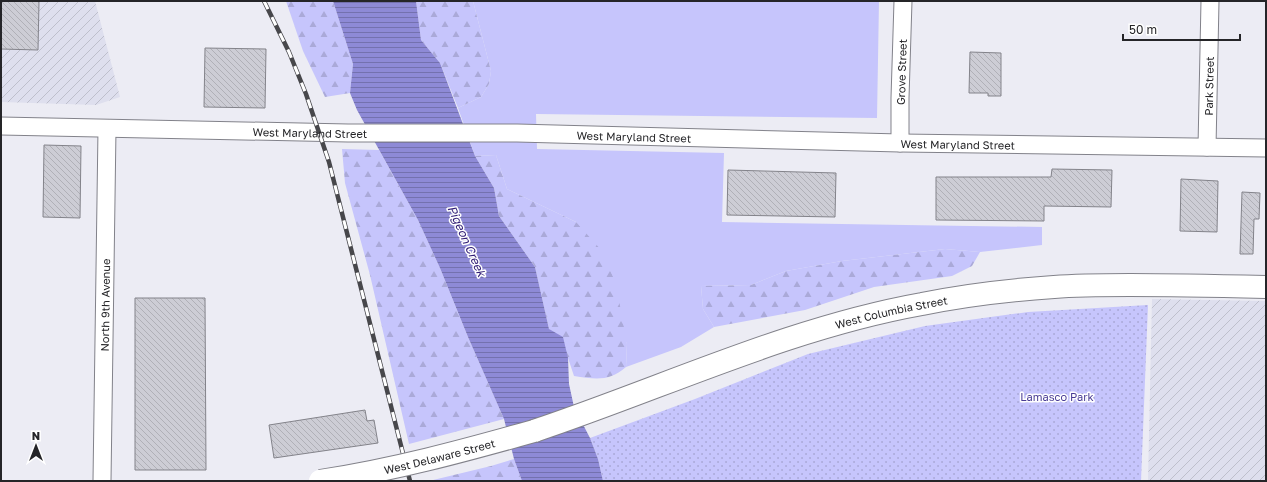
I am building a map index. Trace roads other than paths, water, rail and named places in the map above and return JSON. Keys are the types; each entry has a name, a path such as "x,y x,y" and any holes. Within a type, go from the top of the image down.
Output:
{"main road":[{"name":"West Columbia Street","path":"534,430 704,368 805,334 865,316 922,304 989,293 1055,286 1266,287"},
{"name":"West Delaware Street","path":"320,481 401,466 444,456 534,430"}],"street":[{"name":"Grove Street","path":"900,143 903,1"},
{"name":"Park Street","path":"1207,147 1210,1"},
{"name":"West Maryland Street","path":"1,126 348,133 517,133 900,143 1266,148"},
{"name":"North 9th Avenue","path":"102,481 107,129"}],"water":[{"name":"Pigeon Creek","path":"333,1 416,1 421,40 440,63 475,156 494,188 499,216 535,267 549,329 563,337 568,358 569,384 574,407 590,438 598,459 603,481 522,481 514,459 504,419 440,268 418,220 357,110 350,93 353,64"}],"railway":[{"path":"264,1 289,52 306,94 329,162 410,481"}],"park label":[{"name":"Lamasco Park","path":"1057,396"}]}
